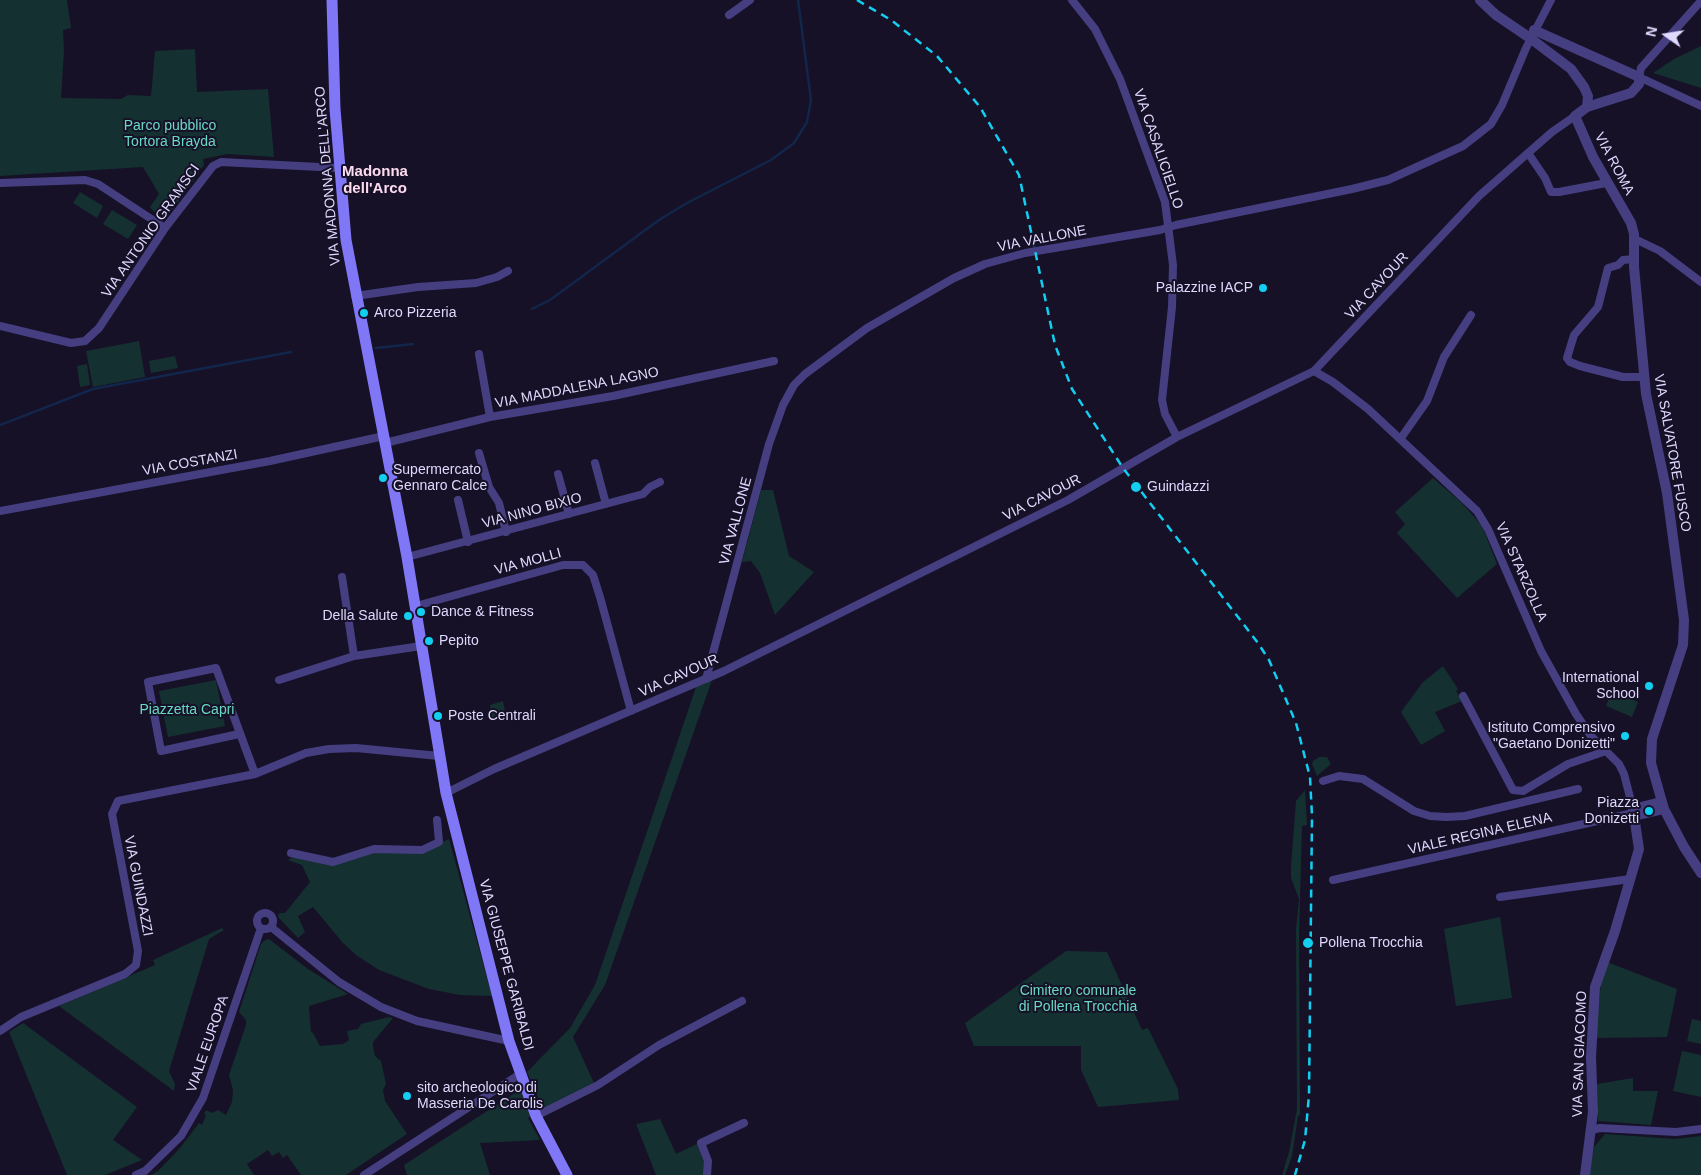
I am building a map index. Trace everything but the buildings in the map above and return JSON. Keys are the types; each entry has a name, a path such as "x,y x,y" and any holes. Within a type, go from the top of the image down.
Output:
{"main road":[{"name":"VIA MADONNA DELL'ARCO","path":"332,0 339,168 346,240 355,296 416,606"},
{"name":"VIA GIUSEPPE GARIBALDI","path":"416,606 446,793 509,1041 536,1116 567,1175"}],"street":[{"path":"729,15 750,0"},
{"name":"VIA CASALICIELLO","path":"1072,0 1095,29 1120,79 1165,202 1174,265 1172,307 1162,400 1165,414 1177,437"},
{"path":"1480,0 1520,33 1532,34 1639,77 1701,106"},
{"name":"VIA VALLONE","path":"706,679 769,444 783,405 794,385 805,374 867,328 954,278 986,264 1025,253 1106,240 1388,180 1463,146 1491,124 1502,106 1532,34 1551,0"},
{"path":"1575,116 1587,107 1631,93 1639,84 1641,68 1701,1"},
{"path":"1532,34 1579,78 1588,96 1587,107"},
{"name":"VIA CAVOUR","path":"446,793 494,769 706,679 1076,496 1177,437 1314,371 1448,227 1528,153 1575,116"},
{"name":"VIA ROMA","path":"1575,116 1606,183 1631,224"},
{"path":"1528,153 1546,178 1549,189 1554,193 1606,183"},
{"name":"VIA ANTONIO GRAMSCI","path":"0,326 71,343 86,341 99,328 165,228 208,171 221,162 339,168"},
{"path":"0,183 85,180 98,184 165,228"},
{"name":"VIA SALVATORE FUSCO","path":"1631,224 1635,239 1634,259 1644,377 1667,493 1684,620 1683,645 1652,738 1651,763 1662,806 1677,836 1701,873"},
{"path":"1635,239 1660,251 1701,282"},
{"path":"1634,259 1624,260 1618,265 1608,268 1598,307 1574,335 1567,358 1570,362 1580,366 1623,377 1644,377"},
{"path":"355,296 418,287 476,283 496,277 508,270"},
{"path":"1401,438 1427,400 1444,357 1471,315"},
{"path":"479,354 490,417"},
{"name":"VIA MADDALENA LAGNO","path":"384,440 490,417 604,398 774,361"},
{"name":"VIA STARZOLLA","path":"1314,371 1346,391 1401,438 1472,506 1483,520 1541,651 1586,729 1616,760 1624,774 1633,812"},
{"name":"VIA COSTANZI","path":"0,511 384,440"},
{"path":"479,453 489,487 499,503 506,532"},
{"path":"595,463 606,504"},
{"path":"558,474 569,514"},
{"name":"VIA NINO BIXIO","path":"407,557 643,494 650,486 660,482"},
{"path":"458,500 468,542"},
{"name":"VIA MOLLI","path":"416,606 563,565 583,565 592,575 600,597 631,711"},
{"path":"342,577 354,656"},
{"path":"279,680 354,656 421,646"},
{"path":"239,734 161,751 148,682 216,668 239,734 256,774"},
{"path":"1463,696 1512,787 1522,791"},
{"name":"VIA GUINDAZZI","path":"0,1031 22,1017 125,974 136,965 138,951 112,814 118,800 256,774 306,753 330,748 356,748 439,756"},
{"path":"1522,791 1568,764 1606,751"},
{"path":"1323,781 1339,776 1363,779 1402,805 1430,816 1464,816 1578,789"},
{"path":"1522,791 1525,802"},
{"path":"1633,812 1662,806"},
{"name":"VIA SAN GIACOMO","path":"1585,1175 1594,1112 1592,1021 1595,987 1616,931 1639,849 1633,812"},
{"name":"VIALE REGINA ELENA","path":"1332,880 1633,812"},
{"path":"291,853 334,862 374,848 422,850 439,842 437,820"},
{"path":"1500,897 1630,879"},
{"path":"264,914 271,917 273,922 271,927 261,928 258,920 264,914"},
{"path":"271,927 339,982 381,1007 417,1021 509,1041"},
{"name":"VIALE EUROPA","path":"136,1175 146,1171 181,1136 204,1098 261,928"},
{"path":"536,1116 598,1085 658,1045 742,1002"},
{"path":"364,1175 520,1074"},
{"path":"707,1175 708,1161 701,1143 744,1123"},
{"path":"1591,1130 1600,1128 1676,1132 1701,1128"}],"green space":[{"name":"Parco pubblico Tortora Brayda","path":"0,0 67,0 71,28 63,30 64,51 61,98 121,99 128,95 151,96 155,51 195,49 197,92 268,89 274,157 227,154 203,159 204,165 174,208 164,214 154,212 150,207 159,194 143,167 0,176"},
{"path":"1701,46 1701,88 1653,73 1674,59"},
{"path":"80,192 103,206 97,218 73,203"},
{"path":"112,210 137,225 128,239 103,224"},
{"path":"139,341 145,377 93,387 86,351"},
{"path":"175,356 178,368 151,373 149,361"},
{"path":"87,364 90,385 80,387 77,366"},
{"path":"1433,478 1462,503 1482,526 1497,564 1457,598 1397,533 1405,524 1395,512"},
{"path":"761,490 773,490 789,556 814,572 775,615 760,573 751,561 742,562"},
{"path":"1443,666 1458,689 1456,691 1462,701 1435,712 1445,731 1421,745 1401,712 1423,682"},
{"name":"Piazzetta Capri","path":"216,680 225,726 168,737 159,691"},
{"path":"712,680 605,985 573,1037 594,1083 543,1109 527,1072 570,1028 595,985 696,687"},
{"path":"1612,691 1638,702 1632,717 1606,706"},
{"path":"503,701 506,716 491,717 490,705"},
{"path":"1319,757 1327,757 1331,764 1317,776 1312,764"},
{"path":"1305,790 1307,825 1302,826 1299,935 1300,1115 1298,1116 1292,1156 1285,1175 1282,1175 1289,1152 1297,1109 1296,929 1299,899 1291,878 1291,866 1296,801"},
{"path":"449,839 492,996 460,995 429,989 379,970 356,955 343,943 313,907 298,916 305,932 298,938 278,917 279,913 285,913 310,882 302,865 288,860 293,857 331,864 378,850 420,852"},
{"path":"1500,917 1512,998 1456,1006 1444,929"},
{"path":"222,928 224,930 209,939 169,1071 175,1084 174,1091 59,1006 155,965 153,960"},
{"path":"269,939 308,969 348,994 309,1006 311,1032 320,1046 343,1044 349,1040 347,1031 358,1029 361,1024 389,1017 393,1018 373,1042 373,1046 375,1056 381,1061 386,1084 383,1090 385,1101 407,1134 346,1175 301,1175 287,1155 283,1158 279,1152 272,1156 268,1150 247,1164 254,1175 151,1175 158,1171 180,1148 199,1123 202,1125 206,1110 212,1113 218,1110 226,1115 232,1102 233,1090 229,1075 246,1025 246,1020 239,1012 261,944"},
{"name":"Cimitero comunale di Pollena Trocchia","path":"1066,951 1107,952 1142,1030 1148,1028 1178,1089 1179,1100 1098,1107 1081,1070 1081,1046 974,1046 965,1023"},
{"path":"1607,962 1677,989 1667,1037 1595,1038 1601,983"},
{"path":"1692,1019 1701,1021 1701,1044 1687,1041"},
{"path":"23,1023 137,1107 113,1140 142,1160 105,1175 67,1175 9,1032"},
{"path":"1682,1051 1701,1055 1701,1097 1673,1091"},
{"path":"1633,1078 1633,1091 1658,1091 1651,1125 1598,1121 1597,1084"},
{"path":"521,1089 531,1116 528,1118 540,1140 480,1143 490,1175 407,1175 404,1165"},
{"path":"660,1119 676,1154 697,1144 705,1164 704,1175 656,1175 636,1124"},
{"path":"1605,1134 1675,1139 1701,1136 1701,1175 1589,1175 1594,1147"}],"waterway":[{"path":"532,309 550,300 659,220 687,203 771,160 794,143 807,122 811,100 798,0"},
{"path":"376,348 413,344"},
{"path":"0,425 93,389 291,352"}],"railway":[{"path":"857,0 891,20 937,56 980,107 1019,175 1055,345 1072,389 1123,468 1258,643 1269,660 1296,723 1310,777 1312,816 1309,1095 1305,1140 1295,1175"}],"place":[{"name":"Palazzine IACP","path":"1263,288"},
{"name":"Arco Pizzeria","path":"364,313"},
{"name":"Supermercato Gennaro Calce","path":"383,478"},
{"name":"Guindazzi","path":"1136,487"},
{"name":"Dance & Fitness","path":"421,612"},
{"name":"Della Salute","path":"408,616"},
{"name":"Pepito","path":"429,641"},
{"name":"International School","path":"1649,686"},
{"name":"Poste Centrali","path":"438,716"},
{"name":"Istituto Comprensivo \"Gaetano Donizetti\"","path":"1625,736"},
{"name":"Piazza Donizetti","path":"1649,811"},
{"name":"Pollena Trocchia","path":"1308,943"},
{"name":"sito archeologico di Masseria De Carolis","path":"407,1096"}],"district":[{"name":"Madonna dell'Arco","path":"375,180"}]}
